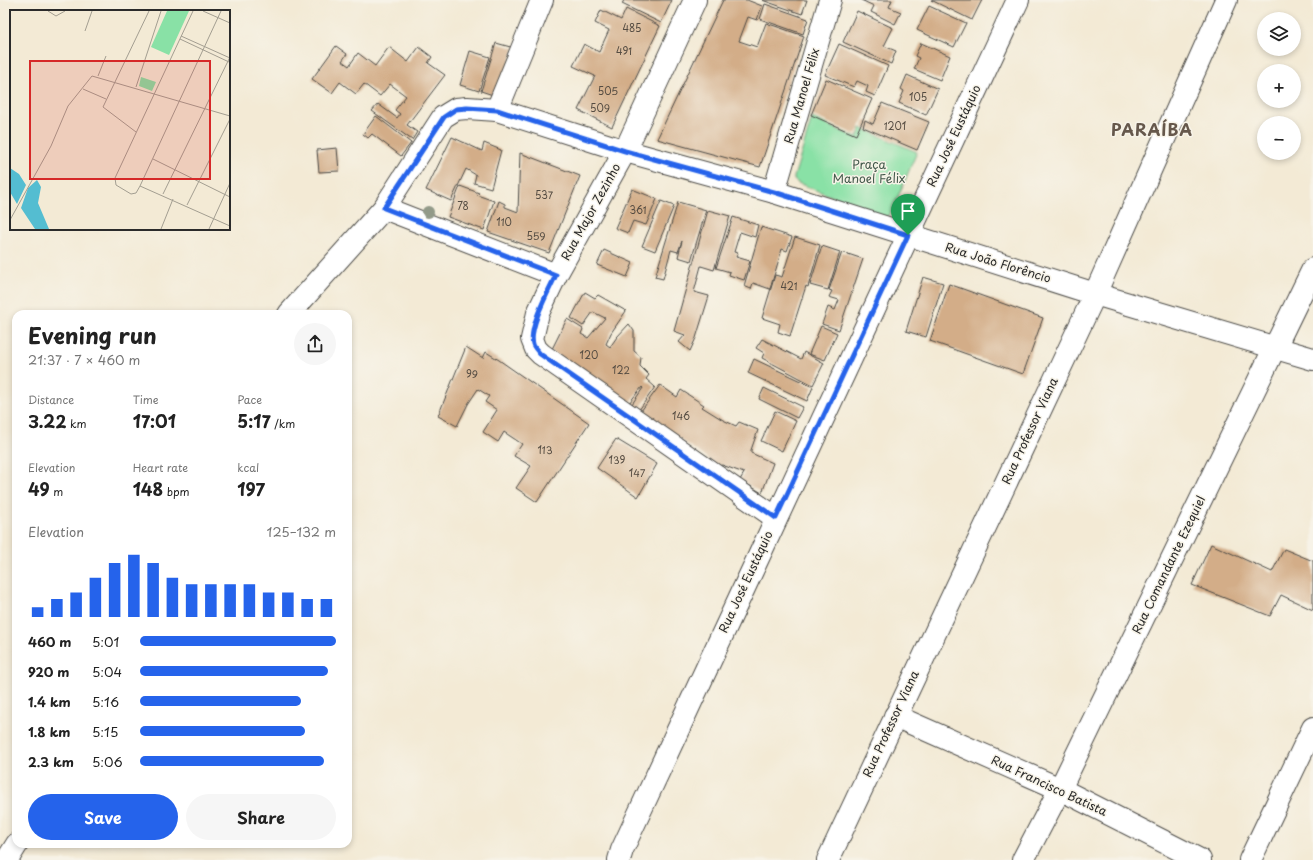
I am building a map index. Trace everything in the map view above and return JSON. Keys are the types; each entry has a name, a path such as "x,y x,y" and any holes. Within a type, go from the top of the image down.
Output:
{"street":[{"path":"497,110 542,0"},
{"name":"Rua Major Zezinho","path":"696,0 625,151 556,275 538,313 532,339 540,354 776,518"},
{"name":"Rua Manoel Félix","path":"774,192 830,0"},
{"name":"Rua José Eustáquio","path":"619,860 625,843 1018,0"},
{"name":"Rua Professor Viana","path":"828,860 1095,294 1226,0"},
{"name":"Rua João Florêncio","path":"293,310 384,208 435,128 444,117 456,109 467,108 497,110 625,151 774,192 1095,294 1275,349 1313,359"},
{"path":"384,208 556,275"},
{"name":"Rua Comandante Ezequiel","path":"1023,860 1060,789 1313,269"},
{"name":"Rua Francisco Batista","path":"895,716 1060,789 1200,860"},
{"path":"1250,860 1313,728"},
{"path":"7,860 14,848"}],"green space":[{"name":"Praça Manoel Félix","path":"812,118 857,138 861,128 917,152 891,213 888,216 884,217 798,183 794,180"}],"building":[{"path":"624,0 672,0 661,23 622,4"},
{"path":"723,0 747,0 762,6 757,20 748,17 739,41 757,47 766,23 804,36 760,167 657,139"},
{"path":"762,0 807,0 802,14"},
{"path":"861,0 892,0 889,7 901,12 895,24 871,12 874,6"},
{"path":"931,0 982,0 972,20"},
{"path":"765,4 808,19 803,34 760,19"},
{"path":"929,6 966,23 954,47 917,30"},
{"path":"626,9 660,26 612,127 578,110 595,76 573,66 584,44 599,52 609,30 595,23 601,10 621,20"},
{"path":"857,11 893,28 884,46 896,51 891,64 843,42"},
{"path":"496,43 514,48 499,97 481,91"},
{"path":"921,43 950,56 940,80 914,69 919,58 915,56"},
{"path":"839,44 888,66 875,96 866,92 868,86 857,81 854,87 825,75"},
{"path":"336,46 347,54 342,61 349,66 358,53 375,66 389,47 408,62 419,47 432,57 428,63 445,75 407,125 417,132 412,140 372,111 378,104 397,118 400,114 395,110 406,96 390,84 380,96 364,84 356,94 340,82 332,93 312,79"},
{"path":"470,51 490,57 479,91 460,85"},
{"path":"907,75 938,89 926,115 899,103 904,91 901,89"},
{"path":"826,79 872,99 856,135 811,115"},
{"path":"882,103 929,122 917,150 863,127 865,120 873,124"},
{"path":"376,116 411,143 401,156 372,134 368,138 363,134"},
{"path":"452,137 482,151 484,143 501,150 491,188 474,183 476,175 466,169 451,201 426,190"},
{"path":"337,148 339,171 319,172 317,150"},
{"path":"520,153 580,176 549,253 488,232 499,201 505,204 505,207 518,212"},
{"path":"460,186 479,193 477,195 494,201 484,230 448,217"},
{"path":"632,189 657,199 646,225 633,221 628,233 615,228"},
{"path":"661,201 674,206 655,251 642,246"},
{"path":"678,202 706,210 691,261 678,257 682,241 678,252 671,250 663,279 655,277"},
{"path":"708,210 730,216 714,270 701,266 694,292 709,296 696,338 690,351 679,342 685,335 674,331"},
{"path":"733,217 758,225 755,237 740,232 734,252 738,253 736,257 750,261 744,280 729,275 730,272 716,268"},
{"path":"761,227 792,237 787,251 782,249 770,289 753,283 751,289 744,286"},
{"path":"795,237 820,245 808,287 806,286 790,336 778,332 780,324 762,318 775,275 782,277"},
{"path":"822,246 840,252 828,290 810,285"},
{"path":"604,250 633,263 627,277 597,265"},
{"path":"842,252 863,259 839,330 822,324 828,307 835,310 839,300 829,297 832,291 829,290"},
{"path":"923,277 943,283 926,337 906,331"},
{"path":"949,284 1043,318 1023,374 930,341"},
{"path":"585,292 595,298 598,295 626,311 611,333 606,344 610,347 629,324 634,331 634,351 641,357 640,366 649,375 646,379 655,387 639,410 632,404 643,388 642,387 629,403 551,351 567,319 583,329 581,334 588,338 605,318 593,312 583,326 571,318"},
{"path":"821,326 837,333 825,360 809,354"},
{"path":"762,339 801,359 804,352 824,363 813,385 762,358 764,353 756,348"},
{"path":"466,347 483,358 486,352 499,360 589,423 537,502 516,488 531,466 514,456 522,444 504,432 498,442 483,432 497,410 485,402 489,396 478,389 468,404 457,426 438,416"},
{"path":"754,359 813,387 807,401 748,373"},
{"path":"660,385 677,397 681,390 704,405 702,407 736,426 739,422 758,430 751,453 773,463 762,493 740,480 744,473 722,465 718,466 641,411"},
{"path":"764,388 803,407 797,418 759,399"},
{"path":"775,411 796,421 782,451 761,441"},
{"path":"616,439 657,464 638,497 597,468"},
{"path":"1211,544 1272,572 1284,549 1313,561 1313,610 1281,595 1270,616 1192,585"}],"district":[{"name":"PARAÍBA","path":"1152,130"}],"route":[{"path":"467,108 497,110 625,151 774,192 908,235 776,518 540,354 533,344 532,339 538,313 556,275 384,208 435,128 444,117 456,109 467,108"}]}
